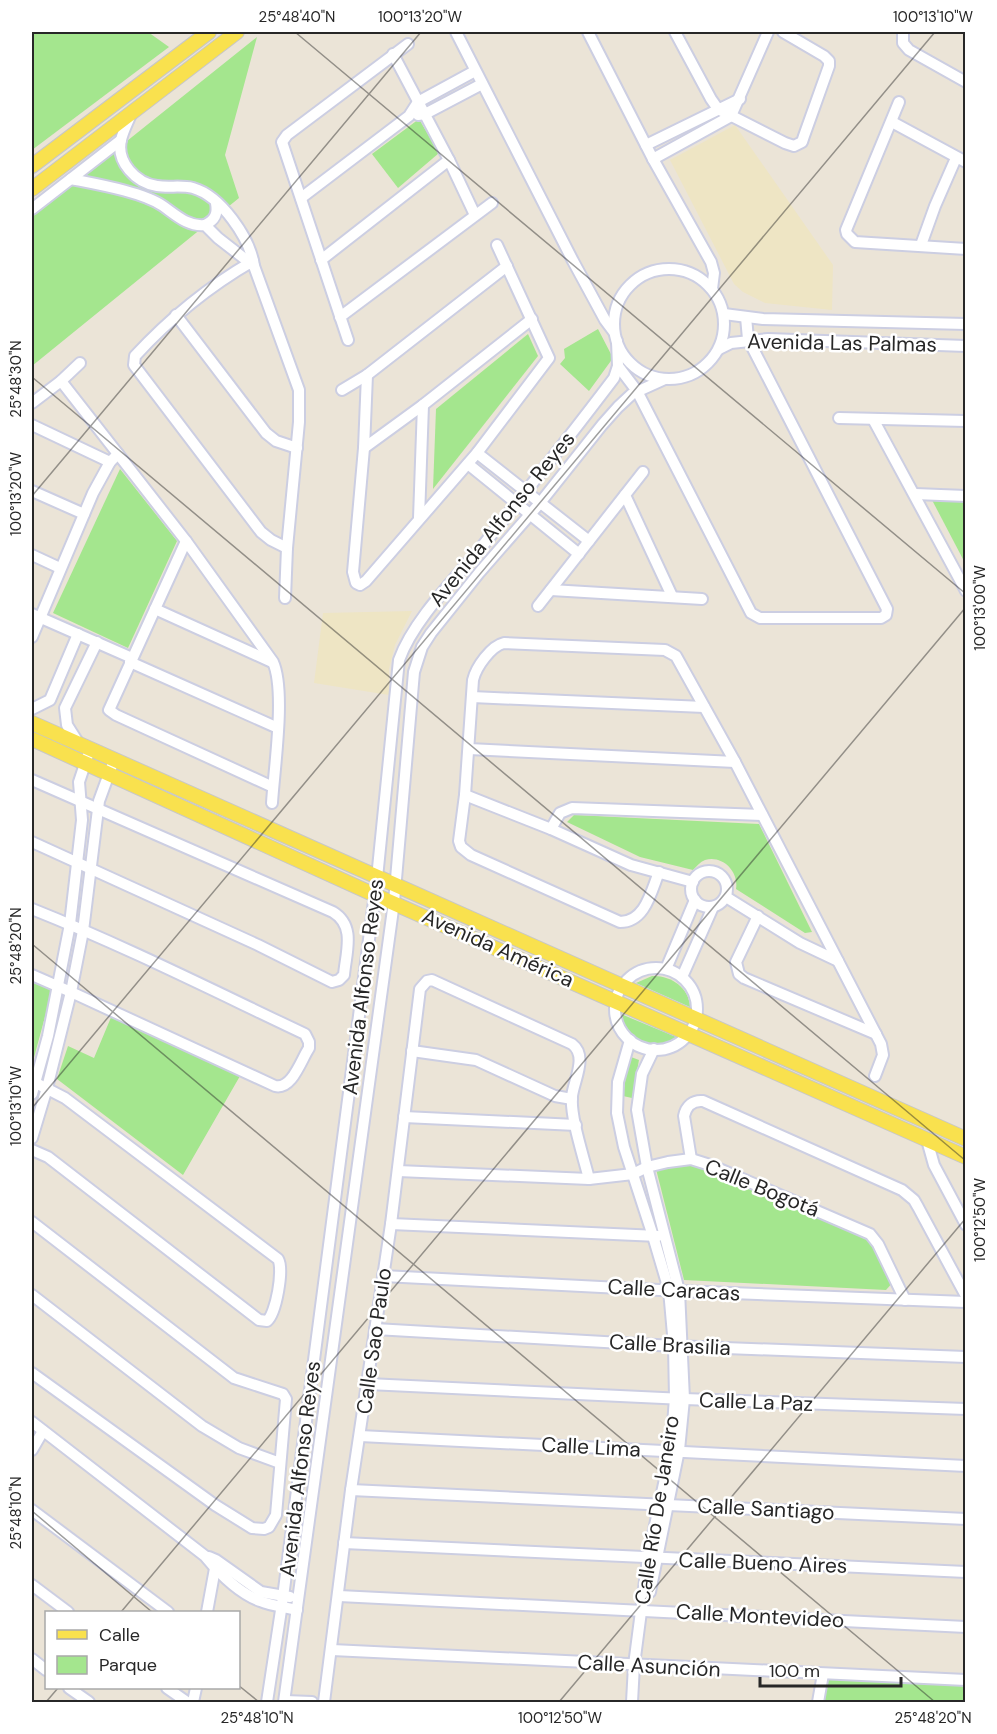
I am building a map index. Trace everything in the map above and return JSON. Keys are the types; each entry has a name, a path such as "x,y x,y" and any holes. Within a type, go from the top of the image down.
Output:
{"main road":[{"path":"32,166 209,32"},
{"path":"32,189 237,32"},
{"name":"Avenida América","path":"32,723 111,767 375,895 966,1157"},
{"name":"Avenida América","path":"32,739 85,752"},
{"name":"Avenida América","path":"111,767 396,884 966,1139"},
{"path":"911,1133 917,1117"}],"street":[{"path":"456,32 573,261 615,337 624,356 635,368 649,376 665,380 697,373 710,363 723,338 724,314 720,301 701,278 670,268 654,270 627,287 614,316 615,337 618,366 637,391 749,610 760,618 880,618 886,615 886,609 748,339 746,317"},
{"path":"588,32 653,159 711,262 714,273 712,289"},
{"path":"675,32 718,109 790,146 798,144 804,136 830,66 829,61 819,52 783,32"},
{"path":"653,159 731,116 768,32"},
{"path":"903,32 903,43 918,56 966,82"},
{"path":"348,340 282,141 408,44"},
{"path":"393,54 475,215"},
{"path":"300,198 409,116 418,102 475,71"},
{"path":"409,116 424,114 482,84"},
{"path":"646,145 740,99"},
{"path":"899,102 846,231 848,238 855,242 966,249"},
{"path":"131,113 121,140 122,156 126,165 138,179 155,186 194,188 206,194 242,233 297,383 300,405 286,548 285,598"},
{"path":"892,122 961,160 935,206 921,245"},
{"path":"686,125 693,138"},
{"path":"32,209 121,140"},
{"path":"321,260 449,160"},
{"path":"71,179 144,197 163,206 182,220 198,226 211,222 216,215 216,203"},
{"path":"163,206 163,195 170,187"},
{"path":"340,317 492,203"},
{"path":"205,225 252,263"},
{"path":"367,375 364,448 353,572 356,583 360,585 366,581 468,464 549,358 497,244"},
{"path":"252,263 216,284 176,315 135,356 135,369 261,532 286,548"},
{"path":"342,390 367,375 507,266"},
{"name":"Avenida Las Palmas","path":"724,314 746,317 966,324"},
{"path":"176,315 266,433 282,444 297,448"},
{"path":"364,448 423,405 532,319"},
{"name":"Avenida Las Palmas","path":"719,349 730,343 748,339 966,345"},
{"path":"32,404 80,363"},
{"name":"Avenida Alfonso Reyes","path":"267,1702 378,878 398,666 405,645 420,621 517,504 614,378 618,366"},
{"name":"Avenida Alfonso Reyes","path":"284,1702 396,884 414,672 422,647 451,609 618,406 637,391 665,380"},
{"path":"61,381 186,541 273,662 278,677 278,728 272,803"},
{"path":"419,518 423,405"},
{"path":"839,418 966,421"},
{"path":"873,419 966,591"},
{"path":"32,425 110,462"},
{"path":"477,453 589,541"},
{"path":"32,637 36,616 97,484 110,462 118,454"},
{"path":"468,464 579,554"},
{"path":"538,606 643,472"},
{"path":"32,491 84,514"},
{"path":"915,494 966,496"},
{"path":"625,495 672,596"},
{"path":"186,541 109,707 110,712 273,787"},
{"path":"32,555 60,568"},
{"path":"551,590 702,599"},
{"path":"438,600 451,609"},
{"path":"155,609 273,662"},
{"path":"36,616 97,642 278,728"},
{"path":"32,709 50,700 78,634"},
{"path":"32,1150 48,1157 259,1320 267,1321 271,1318 281,1268 281,1264 274,1256 65,1098 47,1088 33,1086 58,987 70,924 82,820 79,782 85,752 67,725 65,708 97,642"},
{"path":"659,872 642,913 629,922 620,922 471,855 461,847 459,841 465,795 474,675 495,646 504,643 665,650 676,656 735,762 876,1034 883,1050 875,1076"},
{"path":"64,668 80,675"},
{"path":"472,697 704,707"},
{"path":"50,700 65,708"},
{"path":"469,749 735,762"},
{"path":"32,1138 71,992 83,931 100,793 111,767"},
{"path":"32,780 340,916 348,930 344,975 339,980 332,981 32,842"},
{"path":"465,795 551,829 631,865 693,882"},
{"path":"551,829 560,813 572,808 762,815"},
{"path":"682,977 713,907 726,897 727,884 719,874 701,873 693,882 692,894 700,904 713,907"},
{"path":"726,897 800,943 838,962"},
{"path":"666,969 695,900"},
{"path":"32,909 70,924 304,1034 309,1042 309,1048 289,1081 280,1087 32,975"},
{"path":"758,916 736,962 739,974 876,1034"},
{"path":"675,946 692,954"},
{"path":"666,969 682,977 692,988 697,1003 696,1019 689,1033 674,1046 654,1049 641,1046 630,1040 618,1022 616,1001 622,986 641,970 666,969"},
{"name":"Calle Sao Paulo","path":"324,1702 351,1490 391,1224 420,989 427,981 432,980 572,1044 578,1050 580,1059 572,1099"},
{"name":"Calle Río De Janeiro","path":"630,1040 618,1082 617,1113 633,1174 658,1236 674,1291 680,1398 675,1450 652,1558 632,1702"},
{"name":"Calle Río De Janeiro","path":"654,1049 642,1074 637,1110 658,1236"},
{"path":"412,1051 476,1060 555,1096 572,1099 589,1179"},
{"path":"691,1159 684,1116 685,1109 689,1105 703,1101 902,1190 914,1200 966,1296"},
{"path":"617,1113 637,1110"},
{"path":"404,1117 576,1125"},
{"path":"927,1140 934,1165 966,1225"},
{"name":"Calle Bogotá","path":"398,1171 589,1179 633,1174 647,1167 691,1159 710,1165 870,1234 878,1244 905,1300"},
{"path":"32,1222 234,1378 276,1390 285,1396 276,1515 269,1527 258,1530 252,1528 215,1505 32,1373"},
{"path":"391,1224 658,1236"},
{"name":"Calle Caracas","path":"383,1276 674,1291 966,1302"},
{"path":"32,1295 202,1426 239,1448 280,1463"},
{"name":"Calle Brasilia","path":"375,1329 678,1346 966,1357"},
{"name":"Calle La Paz","path":"368,1384 966,1409"},
{"path":"32,1422 212,1561 252,1597 282,1602 297,1610"},
{"path":"32,1449 43,1431"},
{"name":"Calle Lima","path":"360,1436 966,1466"},
{"name":"Calle Santiago","path":"351,1490 966,1519"},
{"path":"32,1510 167,1611"},
{"name":"Calle Bueno Aires","path":"344,1544 966,1572"},
{"path":"207,1611 212,1561"},
{"path":"32,1585 67,1611"},
{"name":"Calle Montevideo","path":"339,1596 966,1627"},
{"path":"282,1602 299,1598"},
{"name":"Calle Asunción","path":"332,1650 966,1680"},
{"path":"32,1659 45,1669"},
{"name":"Calle Río De Janeiro","path":"638,1665 639,1702"},
{"path":"818,1702 823,1674"},
{"path":"70,1689 89,1702"},
{"path":"168,1689 187,1702"},
{"path":"284,1702 312,1702"}],"shaded area":[{"path":"735,125 833,265 832,310 765,303 743,292 734,284 670,160"},
{"path":"412,611 395,645 389,669 389,695 314,683 323,613"}],"green space":[{"path":"32,32 148,32 169,47 32,150"},
{"path":"257,37 225,155 239,198 32,366 32,217"},
{"path":"419,119 439,153 398,188 372,154"},
{"path":"598,329 613,358 589,391 560,364 565,358 564,349"},
{"path":"528,334 538,356 433,489 436,409"},
{"path":"120,469 177,541 128,648 53,613"},
{"path":"932,500 965,501 965,563"},
{"path":"574,815 759,824 812,932 805,933 736,889 735,877 724,862 705,860 693,870 640,857 567,822"},
{"path":"652,976 672,980 682,988 690,1007 636,983"},
{"path":"32,978 53,987 32,1065"},
{"path":"621,1014 676,1037 658,1045 642,1043 629,1032"},
{"path":"112,1015 240,1076 183,1175 57,1079 68,1046 94,1058"},
{"path":"631,1057 639,1060 632,1098 623,1096"},
{"path":"684,1163 706,1167 870,1238 894,1281 886,1290 684,1280 656,1169"},
{"path":"823,1674 965,1680 965,1702 822,1702"}]}
